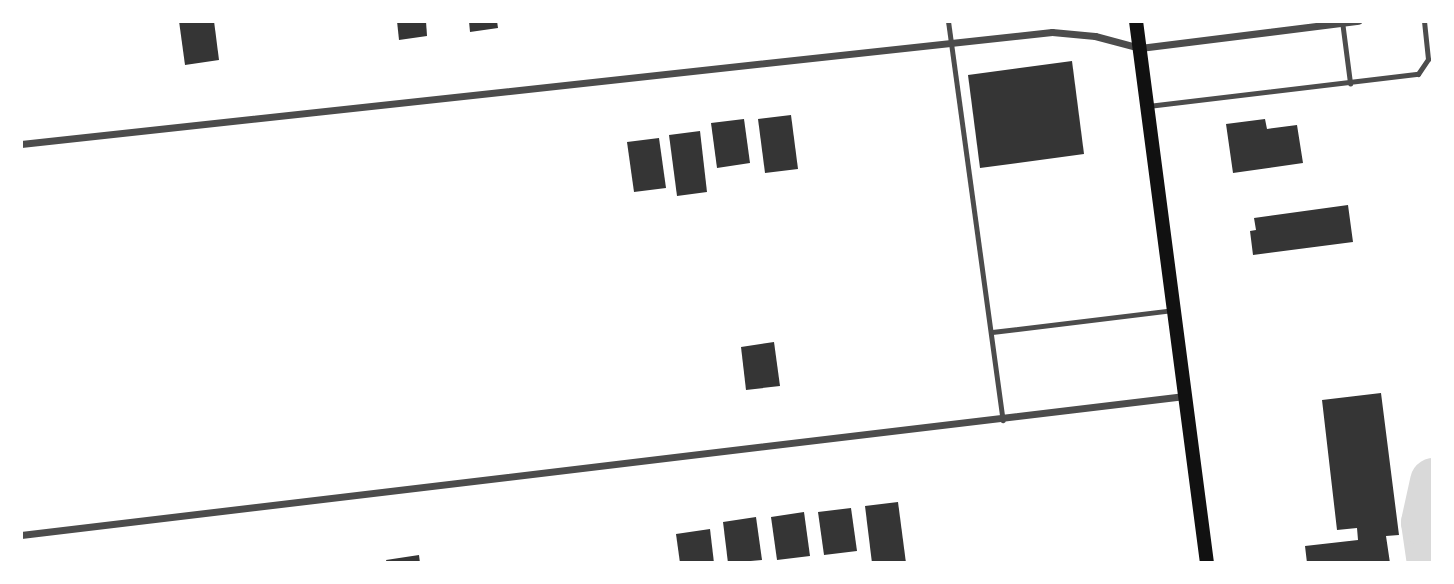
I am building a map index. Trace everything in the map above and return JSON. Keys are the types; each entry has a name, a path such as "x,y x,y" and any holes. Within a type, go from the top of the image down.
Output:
{"main road":[{"path":"1136,21 1207,563"}],"street":[{"path":"21,144 1052,32 1095,36 1140,48 1358,21"},
{"path":"21,535 1003,421 1185,396"}],"lane":[{"path":"948,21 1003,421"},
{"path":"1147,106 1418,74 1426,68 1424,21"},
{"path":"1342,22 1350,83"},
{"path":"992,332 1173,310"}],"building":[{"path":"179,21 214,21 219,60 185,65"},
{"path":"397,21 426,21 427,36 399,40"},
{"path":"469,21 497,21 498,28 470,32"},
{"path":"1072,61 1084,154 980,168 968,75"},
{"path":"791,115 798,169 765,173 758,119"},
{"path":"744,119 750,163 717,168 711,123"},
{"path":"1265,119 1267,129 1297,125 1303,163 1233,173 1226,124"},
{"path":"700,131 707,192 677,196 669,135"},
{"path":"659,138 666,188 634,192 627,142"},
{"path":"1348,205 1353,242 1253,255 1250,231 1256,230 1254,218"},
{"path":"774,342 780,386 746,390 741,347"},
{"path":"1381,393 1399,535 1386,536 1390,563 1307,563 1305,546 1358,540 1357,528 1337,530 1322,400"},
{"path":"898,502 906,563 872,563 865,506"},
{"path":"851,508 857,551 824,555 818,512"},
{"path":"804,512 810,556 777,560 771,517"},
{"path":"756,517 762,560 728,563 723,522"},
{"path":"710,529 714,563 680,563 676,534"},
{"path":"419,555 420,563 387,563 386,560"}],"waterway":[{"path":"1430,563 1424,522 1433,481"}]}
